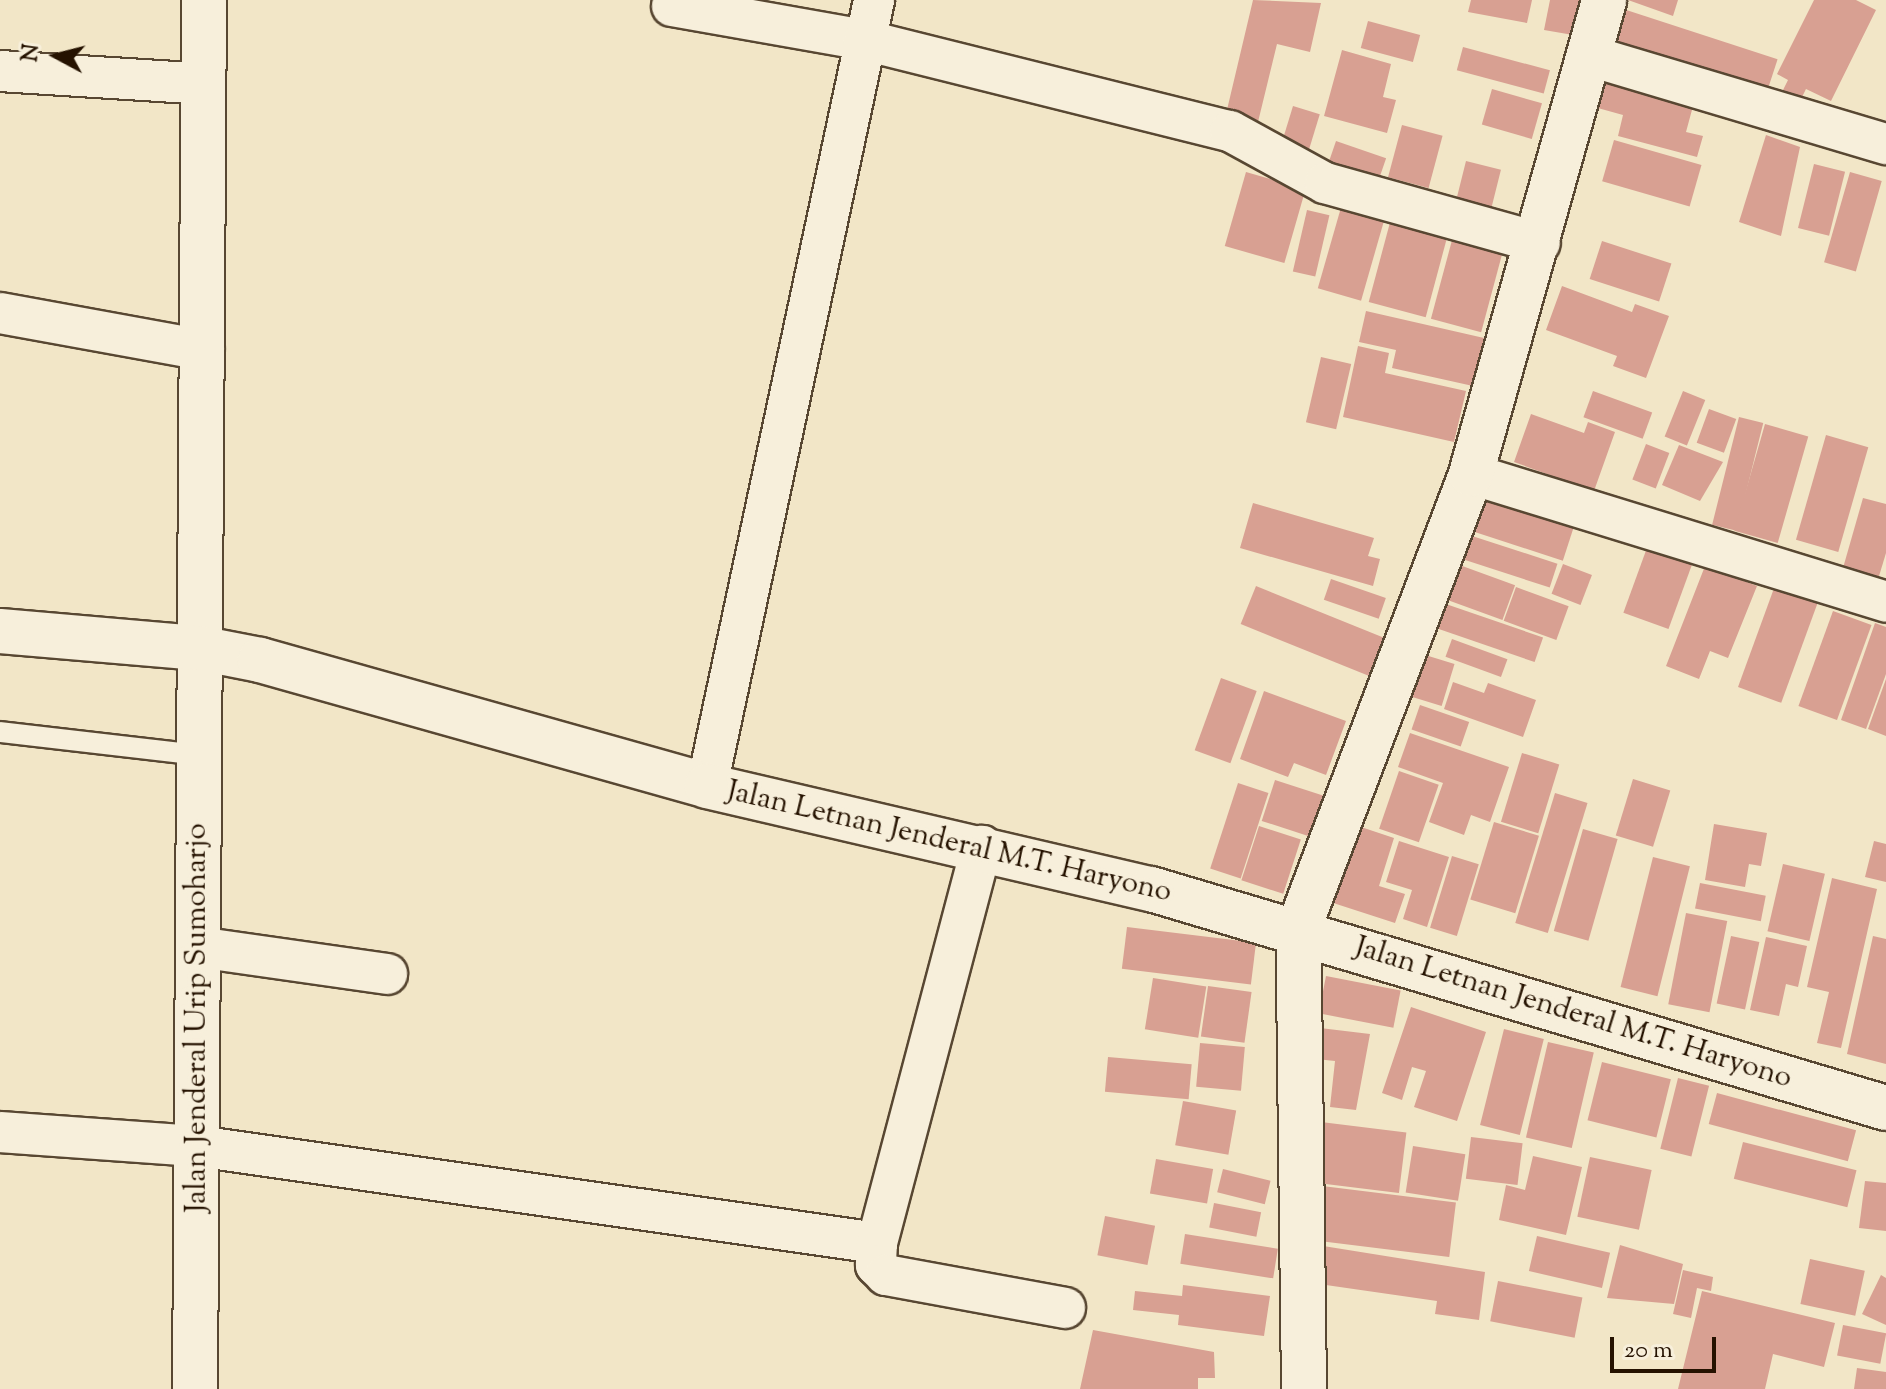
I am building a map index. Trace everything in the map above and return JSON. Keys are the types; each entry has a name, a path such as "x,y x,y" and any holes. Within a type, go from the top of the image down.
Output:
{"street":[{"name":"Jalan Jenderal Urip Sumoharjo","path":"195,1389 204,0"},
{"path":"707,786 874,0"},
{"path":"1304,1389 1298,930 1471,474 1540,243 1587,55 1604,0"},
{"path":"672,6 864,40 1230,131 1325,183 1540,243"},
{"path":"1587,55 1886,144"},
{"path":"0,71 204,84"},
{"path":"0,313 204,350"},
{"path":"1471,474 1886,602"},
{"name":"Jalan Letnan Jenderal M.T. Haryono","path":"0,631 199,648 430,705 707,786 982,846 1298,930 1886,1108"},
{"path":"982,846 877,1243 876,1265 886,1275 1065,1308"},
{"path":"198,947 387,974"},
{"path":"0,1132 197,1146 877,1243"}],"lane":[{"path":"0,732 199,755"}],"building":[{"path":"1253,0 1321,3 1310,52 1277,44 1258,122 1226,114"},
{"path":"1471,0 1532,0 1527,23 1468,12"},
{"path":"1550,0 1586,0 1579,36 1544,30"},
{"path":"1628,0 1678,0 1673,16"},
{"path":"1814,0 1856,0 1876,10 1831,101 1806,89 1799,103 1781,94 1788,80 1777,74"},
{"path":"1614,6 1778,59 1764,100 1601,47"},
{"path":"1368,21 1420,35 1413,62 1361,48"},
{"path":"1463,47 1550,70 1544,93 1457,70"},
{"path":"1342,50 1391,64 1383,97 1396,100 1387,133 1324,116"},
{"path":"1597,68 1696,95 1686,132 1703,136 1697,157 1618,136 1623,115 1587,105"},
{"path":"1492,89 1542,103 1532,139 1482,125"},
{"path":"1293,106 1320,114 1306,159 1279,151"},
{"path":"1402,125 1443,136 1429,188 1388,177"},
{"path":"1766,135 1800,147 1781,236 1739,222"},
{"path":"1614,140 1701,165 1690,206 1602,181"},
{"path":"1336,141 1386,158 1375,190 1325,173"},
{"path":"1466,161 1501,170 1489,219 1454,210"},
{"path":"1814,164 1845,172 1829,236 1798,228"},
{"path":"1246,172 1306,189 1284,263 1225,246"},
{"path":"1850,172 1882,181 1856,271 1824,262"},
{"path":"1344,197 1387,209 1361,301 1318,288"},
{"path":"1307,210 1329,215 1315,277 1293,271"},
{"path":"1392,215 1449,230 1426,317 1369,302"},
{"path":"1455,229 1505,242 1481,332 1431,319"},
{"path":"1602,241 1671,264 1659,302 1590,279"},
{"path":"1562,286 1632,312 1635,304 1669,316 1646,378 1613,366 1617,356 1546,330"},
{"path":"1366,311 1484,338 1473,386 1392,368 1396,350 1359,342"},
{"path":"1358,346 1389,353 1385,373 1466,391 1454,442 1343,417"},
{"path":"1321,357 1351,364 1336,429 1306,422"},
{"path":"1593,391 1652,413 1643,439 1583,417"},
{"path":"1683,391 1705,400 1687,445 1665,436"},
{"path":"1709,409 1736,419 1724,453 1697,443"},
{"path":"1531,414 1584,433 1588,422 1615,432 1594,491 1514,462"},
{"path":"1739,417 1763,423 1736,531 1712,525"},
{"path":"1765,424 1808,436 1778,543 1734,531"},
{"path":"1826,435 1868,447 1838,552 1796,540"},
{"path":"1646,444 1669,453 1656,488 1632,479"},
{"path":"1679,445 1723,462 1700,501 1662,485"},
{"path":"1863,498 1886,504 1886,553 1876,586 1841,575"},
{"path":"1483,499 1573,528 1563,561 1472,531"},
{"path":"1253,503 1374,538 1368,556 1380,559 1373,586 1240,548"},
{"path":"1469,535 1557,564 1550,588 1461,559"},
{"path":"1648,545 1693,561 1668,629 1623,613"},
{"path":"1454,563 1515,585 1502,620 1441,598"},
{"path":"1563,564 1592,575 1580,605 1552,594"},
{"path":"1705,566 1757,586 1728,658 1710,651 1699,679 1666,666"},
{"path":"1331,579 1386,598 1379,619 1324,600"},
{"path":"1777,580 1820,596 1781,703 1738,687"},
{"path":"1256,586 1388,639 1372,677 1241,624"},
{"path":"1516,587 1569,606 1556,640 1504,621"},
{"path":"1440,602 1543,637 1535,662 1432,627"},
{"path":"1833,611 1872,625 1837,720 1798,706"},
{"path":"1875,623 1886,627 1886,674 1866,729 1841,720"},
{"path":"1452,639 1507,659 1501,677 1446,657"},
{"path":"1422,654 1455,664 1442,706 1409,696"},
{"path":"1221,678 1257,691 1230,763 1195,750"},
{"path":"1886,679 1886,736 1868,729"},
{"path":"1453,682 1484,693 1488,683 1536,700 1523,737 1444,709"},
{"path":"1264,691 1346,721 1326,775 1294,763 1288,777 1240,759"},
{"path":"1420,705 1469,722 1461,747 1412,730"},
{"path":"1410,733 1509,767 1490,822 1471,815 1464,835 1429,822 1443,783 1398,767"},
{"path":"1522,753 1559,764 1538,833 1501,822"},
{"path":"1399,771 1439,785 1419,842 1379,829"},
{"path":"1633,779 1670,790 1653,847 1616,835"},
{"path":"1275,780 1324,796 1311,837 1262,821"},
{"path":"1238,783 1268,793 1241,878 1210,869"},
{"path":"1555,793 1588,803 1548,933 1515,923"},
{"path":"1494,822 1539,836 1515,913 1470,899"},
{"path":"1349,823 1394,838 1379,886 1405,894 1395,923 1324,900"},
{"path":"1714,824 1767,833 1761,866 1749,864 1745,887 1705,880"},
{"path":"1259,826 1301,840 1283,894 1241,880"},
{"path":"1583,829 1618,839 1588,941 1554,931"},
{"path":"1399,841 1449,857 1427,927 1403,919 1412,890 1386,882"},
{"path":"1874,841 1886,844 1886,882 1865,877"},
{"path":"1452,856 1479,864 1457,936 1430,928"},
{"path":"1653,857 1690,866 1657,996 1621,987"},
{"path":"1783,864 1825,874 1809,941 1767,931"},
{"path":"1832,878 1877,889 1841,1048 1817,1043 1829,992 1807,987"},
{"path":"1700,883 1766,896 1761,921 1695,909"},
{"path":"1686,913 1727,921 1709,1012 1668,1004"},
{"path":"1127,927 1256,943 1251,985 1122,969"},
{"path":"1731,936 1759,942 1745,1010 1717,1003"},
{"path":"1873,936 1886,939 1886,1064 1847,1054"},
{"path":"1766,937 1807,946 1798,987 1786,984 1779,1016 1750,1010"},
{"path":"1326,976 1401,991 1393,1028 1319,1013"},
{"path":"1153,978 1206,986 1198,1038 1145,1029"},
{"path":"1208,986 1252,992 1244,1043 1201,1037"},
{"path":"1411,1007 1486,1032 1457,1121 1414,1107 1426,1071 1412,1067 1402,1100 1382,1093"},
{"path":"1320,1028 1370,1034 1356,1110 1330,1107 1335,1061 1316,1059"},
{"path":"1504,1029 1544,1039 1520,1135 1480,1125"},
{"path":"1548,1042 1594,1053 1572,1148 1526,1137"},
{"path":"1200,1043 1245,1047 1241,1091 1196,1087"},
{"path":"1108,1057 1192,1064 1189,1099 1105,1092"},
{"path":"1602,1062 1671,1079 1656,1137 1587,1120"},
{"path":"1678,1078 1709,1086 1691,1157 1660,1149"},
{"path":"1717,1093 1856,1130 1848,1161 1709,1124"},
{"path":"1183,1101 1236,1110 1228,1155 1175,1145"},
{"path":"1321,1122 1406,1132 1399,1193 1314,1183"},
{"path":"1471,1137 1523,1143 1517,1185 1466,1179"},
{"path":"1743,1142 1857,1170 1847,1207 1734,1179"},
{"path":"1413,1146 1465,1154 1458,1201 1406,1192"},
{"path":"1533,1156 1582,1167 1566,1235 1499,1220 1506,1185 1525,1190"},
{"path":"1590,1157 1652,1170 1639,1230 1577,1217"},
{"path":"1156,1159 1213,1169 1207,1204 1150,1193"},
{"path":"1223,1169 1271,1181 1265,1204 1217,1192"},
{"path":"1865,1181 1886,1183 1886,1231 1859,1228"},
{"path":"1314,1185 1456,1202 1449,1257 1307,1240"},
{"path":"1214,1203 1261,1212 1256,1237 1209,1228"},
{"path":"1105,1216 1155,1226 1147,1265 1097,1255"},
{"path":"1185,1234 1278,1249 1273,1278 1180,1264"},
{"path":"1537,1236 1610,1253 1602,1288 1529,1271"},
{"path":"1317,1245 1485,1272 1479,1320 1435,1314 1437,1301 1312,1283"},
{"path":"1620,1245 1683,1264 1674,1304 1607,1298"},
{"path":"1810,1259 1865,1271 1855,1316 1800,1304"},
{"path":"1683,1270 1713,1277 1711,1291 1697,1288 1691,1318 1673,1314"},
{"path":"1881,1275 1886,1278 1886,1325 1862,1314"},
{"path":"1498,1281 1582,1297 1575,1338 1490,1321"},
{"path":"1183,1285 1270,1296 1264,1336 1178,1325 1179,1315 1133,1310 1135,1291 1182,1296"},
{"path":"1702,1291 1835,1323 1824,1367 1773,1354 1765,1389 1678,1389"},
{"path":"1843,1325 1886,1333 1880,1364 1837,1355"},
{"path":"1093,1330 1214,1352 1215,1378 1198,1378 1198,1389 1080,1389"},
{"path":"1857,1368 1886,1372 1886,1389 1854,1389"}]}
